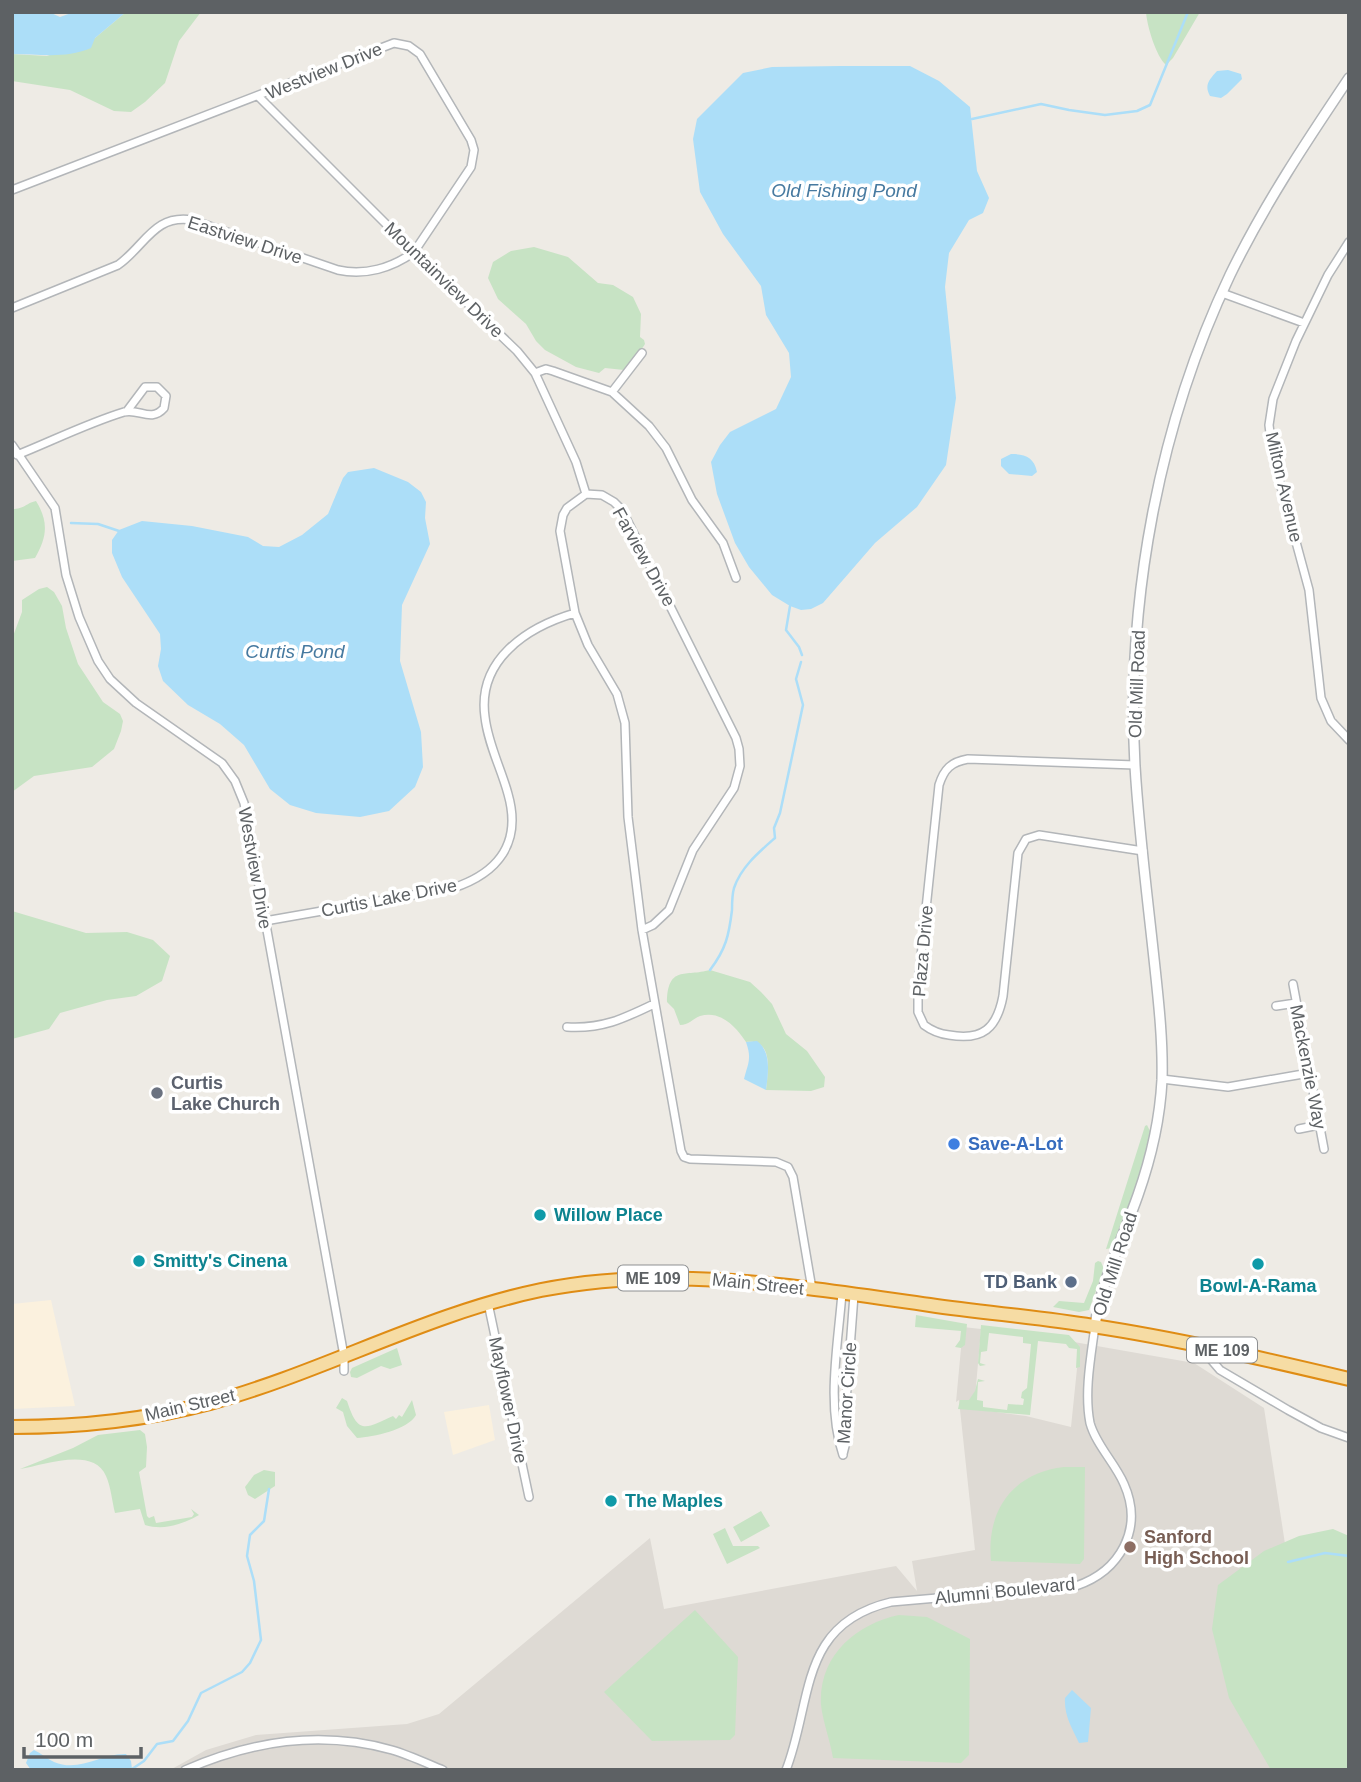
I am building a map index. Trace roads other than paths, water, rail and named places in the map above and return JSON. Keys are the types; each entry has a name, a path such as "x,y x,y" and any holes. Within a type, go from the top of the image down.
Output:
{"highway":[{"name":"Main Street","path":"12,1427 101,1422 208,1404 488,1303 572,1285 640,1278 736,1280 1094,1326 1206,1347 1349,1379"}],"street":[{"name":"Westview Drive","path":"12,190 259,97 380,47 403,44 417,51 471,140 474,155 469,171 414,252"},
{"name":"Old Mill Road","path":"1094,1326 1114,1259 1146,1170 1158,1114 1162,1079 1160,1025 1135,765 1134,694 1137,642 1153,510 1183,396 1222,293 1265,209 1349,78"},
{"name":"Mountainview Drive","path":"259,97 517,351 535,373 576,462 586,494"},
{"name":"Eastview Drive","path":"12,308 118,265 156,228 175,219 192,220 348,272 375,270 407,258 414,252"},
{"name":"Milton Avenue","path":"1349,242 1328,275 1304,323 1273,400 1270,416 1270,437 1309,590 1321,698 1331,721 1349,740"},
{"path":"1222,293 1304,323"},
{"path":"612,392 642,353"},
{"path":"535,373 546,369 612,392 641,416 666,448 692,500 723,543 736,578"},
{"path":"18,455 127,411 145,387 157,387 166,396 166,404 158,414 149,416 127,411"},
{"name":"Westview Drive","path":"12,445 55,508 64,566 72,596 98,661 110,679 136,704 217,759 235,781 244,803 344,1356 344,1371"},
{"path":"586,494 567,508 561,521 561,541 575,613 588,645 617,694 625,723 628,817 642,930 682,1153 690,1159 776,1162 788,1167 793,1178 812,1290"},
{"name":"Farview Drive","path":"586,494 602,495 622,510 736,738 740,751 740,766 734,788 693,850 670,909 653,925 642,930"},
{"name":"Curtis Lake Drive","path":"265,921 453,888 475,879 495,865 508,841 512,816 509,795 485,719 487,685 496,663 517,640 544,624 575,613"},
{"name":"Plaza Drive","path":"1135,765 968,759 958,760 946,769 939,785 918,985 918,1012 924,1025 942,1034 966,1037 985,1031 997,1018 1003,996 1018,853 1026,839 1039,835 1143,851"},
{"name":"Mackenzie Way","path":"1293,984 1324,1149"},
{"path":"1276,1006 1296,1003"},
{"path":"567,1027 606,1026 654,1004"},
{"path":"1162,1079 1228,1087 1309,1073"},
{"path":"1298,1129 1319,1125"},
{"name":"Manor Circle","path":"848,1294 848,1434 843,1455 836,1435 835,1400 848,1294"},
{"name":"Mayflower Drive","path":"488,1303 529,1497"},
{"name":"Alumni Boulevard","path":"786,1770 815,1663 829,1640 858,1615 891,1602 1076,1586 1104,1573 1124,1549 1132,1522 1128,1494 1093,1433 1088,1409 1094,1326"},
{"path":"1206,1347 1208,1356 1220,1370 1288,1410 1349,1438"},
{"path":"185,1770 246,1748 318,1738 384,1748 443,1770"}],"water":[{"path":"12,12 49,12 60,17 74,12 126,12 95,38 91,48 72,54 52,55 12,54"},
{"name":"Old Fishing Pond","path":"910,66 939,81 970,107 977,171 989,198 983,213 969,220 949,253 945,287 956,398 946,465 917,507 875,543 823,603 801,610 772,595 749,567 735,543 717,494 711,462 720,445 730,432 776,409 791,377 789,353 766,315 761,286 723,234 700,192 693,139 697,119 743,73 772,67"},
{"path":"1228,70 1241,74 1242,79 1221,98 1210,96 1207,86 1210,80 1217,71"},
{"path":"1011,454 1028,457 1037,472 1032,476 1009,474 1001,466 1001,459"},
{"name":"Curtis Pond","path":"374,468 408,482 421,492 426,502 425,518 430,544 402,605 400,661 421,732 423,767 415,787 389,811 360,817 316,813 290,805 270,789 244,745 220,724 188,705 163,681 158,666 160,634 122,577 112,553 112,540 119,530 142,521 192,526 248,537 263,546 279,547 302,535 328,514 348,472"},
{"path":"757,1041 767,1057 766,1090 744,1079 749,1057 746,1042"},
{"path":"1072,1690 1091,1708 1088,1742 1079,1743 1067,1716 1065,1698"},
{"path":"34,1750 64,1765 82,1764 126,1754 132,1769 31,1770 26,1763"}],"waterway":[{"path":"972,119 1041,104 1105,115 1137,111 1150,105 1188,12"},
{"path":"71,523 98,524 119,531"},
{"path":"790,606 786,630 802,655"},
{"path":"710,970 726,942 737,880 751,860 775,838 774,828 780,813 803,705 796,679 801,662"},
{"path":"132,1769 144,1761 157,1744 173,1741 188,1721 201,1693 242,1672 250,1663 261,1640 254,1581 247,1556 250,1535 264,1521 269,1489"},
{"path":"1288,1562 1325,1553 1349,1556"}],"place":[{"name":"Curtis Lake Church","path":"157,1093"},
{"name":"Save-A-Lot","path":"954,1144"},
{"name":"Willow Place","path":"540,1215"},
{"name":"Smitty's Cinena","path":"139,1261"},
{"name":"Bowl-A-Rama","path":"1258,1264"},
{"name":"TD Bank","path":"1071,1282"},
{"name":"The Maples","path":"611,1501"},
{"name":"Sanford High School","path":"1130,1547"}]}
